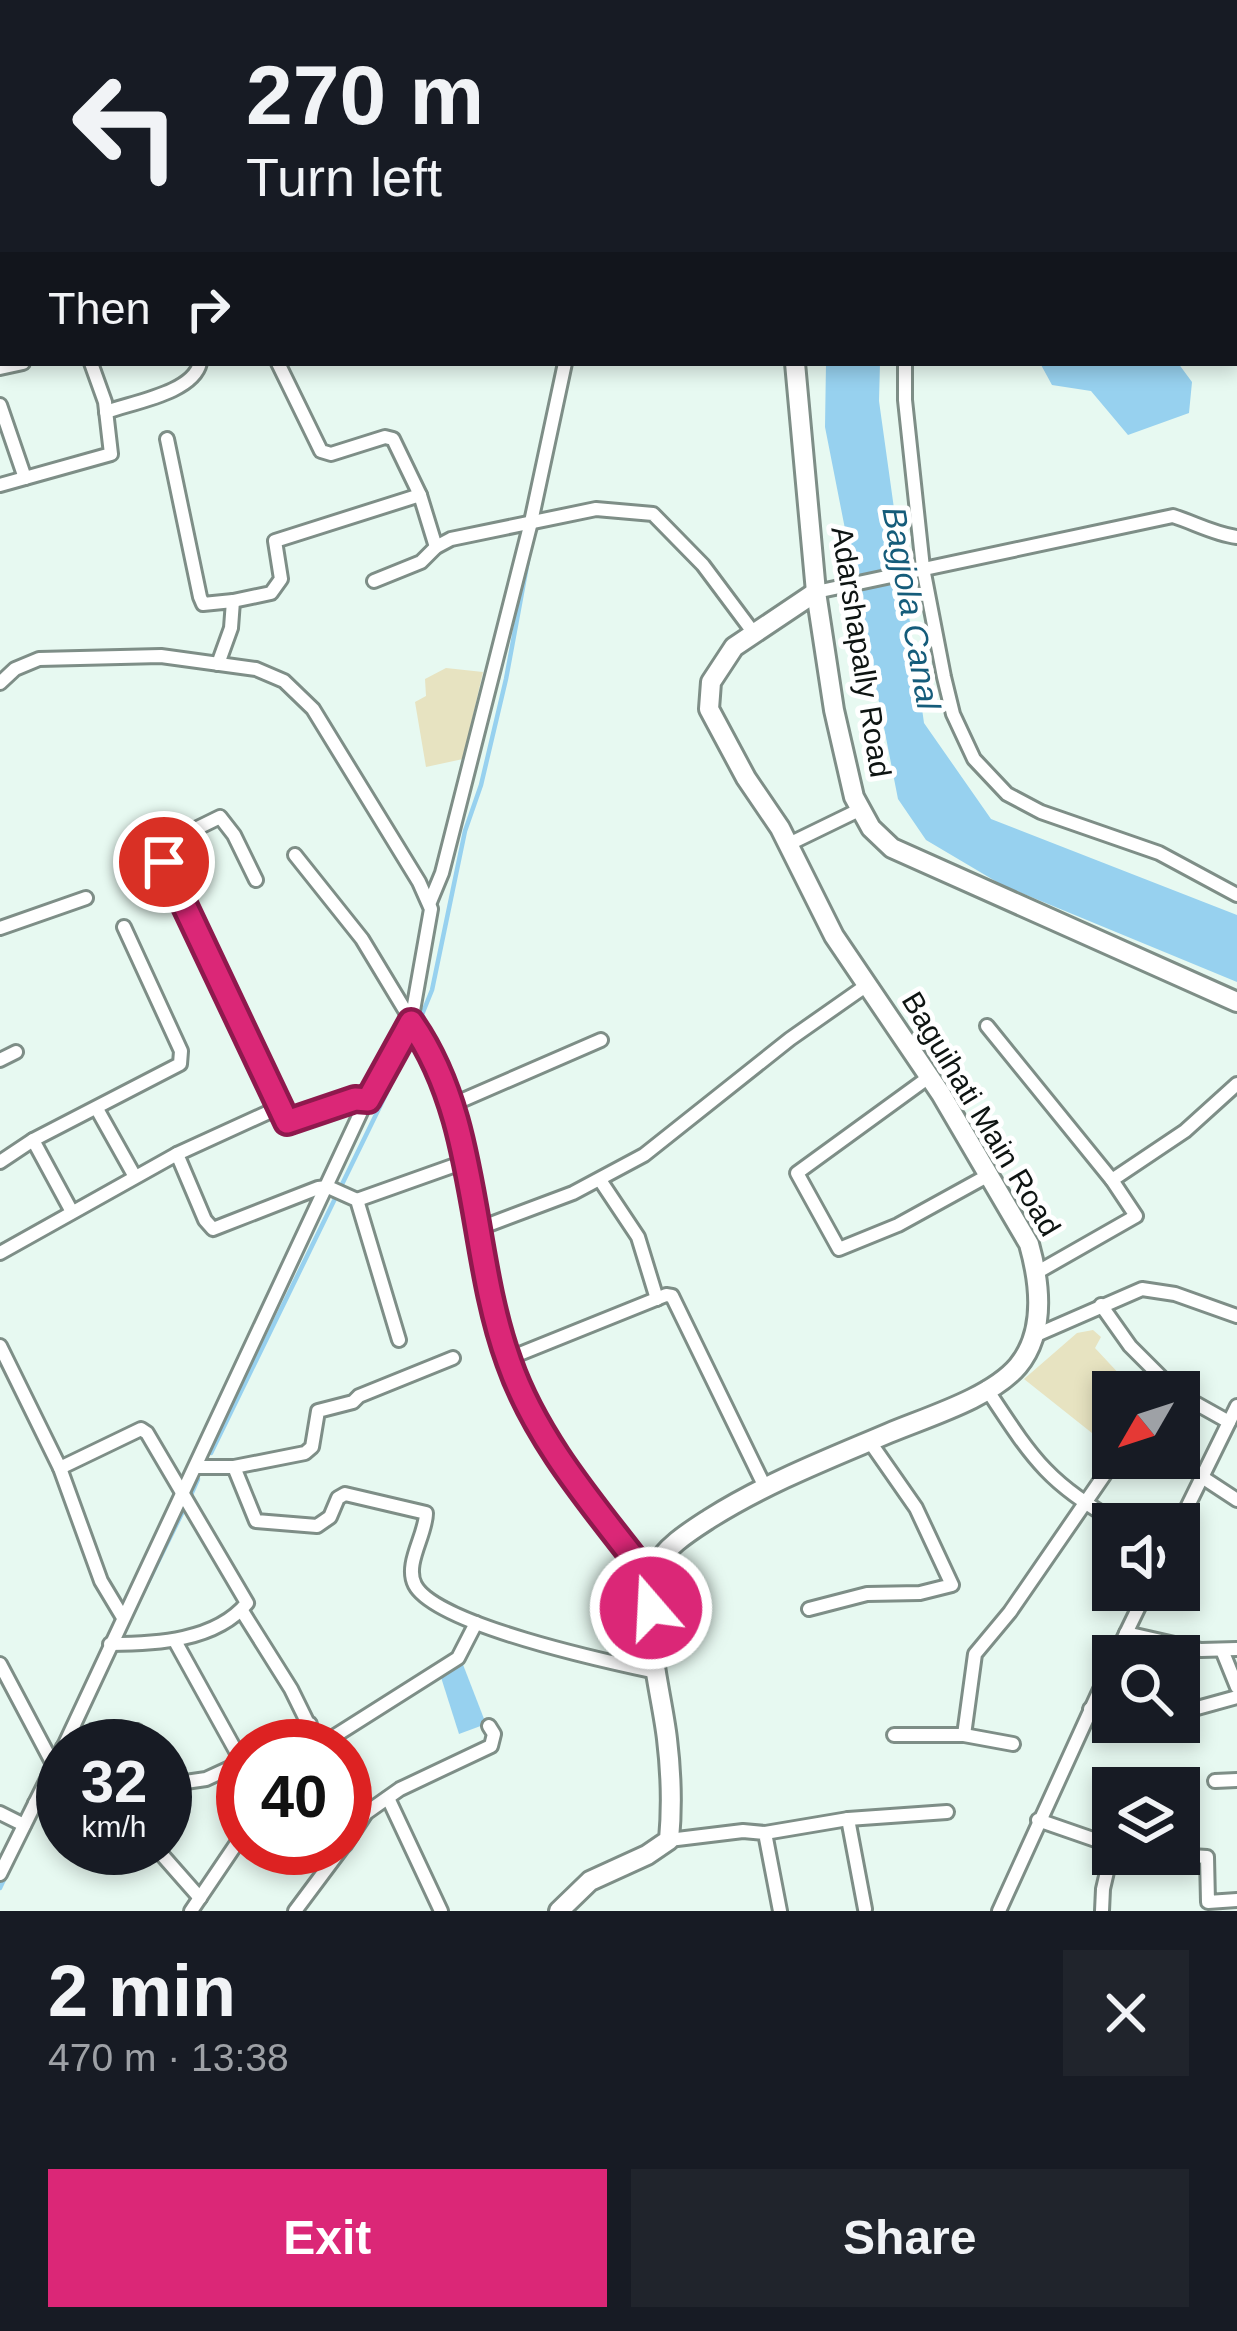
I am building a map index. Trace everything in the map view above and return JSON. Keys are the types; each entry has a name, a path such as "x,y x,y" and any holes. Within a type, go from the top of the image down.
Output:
{"street":[{"path":"0,484 111,454 106,412 92,366"},
{"path":"106,412 188,383 200,366"},
{"path":"279,366 321,451 331,454 385,436 393,439 420,495 436,547"},
{"path":"76,1719 235,1380 340,1192 368,1100 415,1028 430,902 442,873 535,521 564,366"},
{"name":"Adarshapally Road","path":"795,366 816,592 834,710 854,797 871,828 892,848 1237,1002"},
{"path":"905,366 923,568 953,714 974,759 1007,794 1041,812 1160,854 1237,895"},
{"path":"0,405 25,478"},
{"path":"167,439 203,604 271,593 281,579 275,541 420,495"},
{"path":"374,581 422,562 451,539 596,509 653,514 703,565 753,632"},
{"path":"816,592 1173,516 1215,534 1237,537"},
{"name":"Baguihati Main Road","path":"816,592 753,632 716,670 710,682 709,710 789,844 834,936 929,1077 1029,1244 1036,1273 1034,1336"},
{"path":"218,664 231,628 232,601"},
{"path":"0,682 39,659 145,655 256,669 284,681 313,709 430,902"},
{"path":"789,844 861,809"},
{"path":"256,880 220,817 165,844 164,862 290,1123 346,1102 368,1100"},
{"path":"295,855 353,926 435,1060 480,1228 507,1359 530,1412 653,1583"},
{"path":"0,928 86,898"},
{"path":"0,1162 146,1085 182,1059 124,927"},
{"path":"480,1228 532,1211 644,1154 867,985"},
{"path":"987,1026 1136,1216 1036,1273"},
{"path":"449,1106 601,1040"},
{"path":"0,1060 16,1052"},
{"path":"929,1077 797,1173 839,1250 898,1225 987,1176"},
{"path":"1112,1180 1185,1131 1237,1084"},
{"path":"0,1253 107,1196 134,1175 280,1107"},
{"path":"97,1108 134,1175"},
{"path":"33,1141 72,1212"},
{"path":"177,1154 213,1229 464,1162"},
{"path":"600,1180 638,1237 657,1299"},
{"path":"340,1192 399,1340"},
{"path":"669,1840 669,1764 651,1608 655,1568 680,1541 765,1487 959,1406 1019,1365 1034,1336 1101,1305 1142,1289 1157,1289 1237,1316"},
{"path":"507,1359 666,1294 677,1301 765,1487"},
{"path":"1101,1305 1130,1346 1156,1371"},
{"path":"0,1346 60,1468 101,1582 122,1616"},
{"path":"198,1467 234,1467 305,1453 312,1447 318,1412 353,1402 453,1358"},
{"path":"986,1388 1053,1481 1092,1508"},
{"path":"1200,1406 1229,1422"},
{"path":"1189,1503 1237,1406"},
{"path":"60,1468 141,1429 171,1469 248,1604 193,1637 110,1644"},
{"path":"809,1610 867,1594 920,1593 952,1586 916,1508 870,1442"},
{"path":"234,1467 249,1512 262,1523 317,1526 330,1517 338,1498 345,1494 426,1514 413,1563 416,1588 427,1598 476,1623 656,1672"},
{"path":"1202,1477 1237,1500"},
{"path":"964,1735 975,1654 1010,1612 1101,1479"},
{"path":"242,1611 307,1719"},
{"path":"1137,1611 1126,1634 1172,1645 1230,1650 1237,1688"},
{"path":"362,1719 458,1658 476,1623"},
{"path":"175,1641 216,1721"},
{"path":"0,1664 36,1732"},
{"path":"1200,1707 1237,1697"},
{"path":"999,1911 1092,1705"},
{"path":"372,1810 491,1746 494,1734 489,1726"},
{"path":"893,1735 964,1735 1013,1744"},
{"path":"1215,1781 1237,1780"},
{"path":"388,1798 441,1911"},
{"path":"0,1874 36,1808"},
{"path":"560,1911 590,1881 669,1840 947,1812"},
{"path":"0,1813 24,1826"},
{"path":"848,1820 865,1909"},
{"path":"1038,1820 1113,1846 1102,1889 1102,1911"},
{"path":"765,1833 780,1911"},
{"path":"1200,1857 1207,1858 1208,1906 1237,1900"},
{"path":"174,1875 195,1905 216,1874"},
{"path":"295,1911 322,1875"}],"shaded area":[{"path":"446,668 483,672 463,759 426,767 415,702 426,696 425,679"},
{"path":"1093,1330 1101,1337 1095,1348 1116,1371 1092,1371 1092,1433 1024,1379 1077,1333"}],"water":[{"path":"826,366 880,366 879,401 924,723 991,819 1237,915 1237,982 1002,885 926,840 898,799 825,427"},
{"path":"1042,366 1180,366 1192,382 1189,413 1128,435 1091,391 1052,385"},
{"path":"462,1662 486,1724 459,1734 439,1671"}],"waterway":[{"path":"211,1453 408,1049 432,990 465,831 506,679 528,560"},
{"path":"190,1497 198,1479"},
{"path":"124,1631 185,1507"},
{"path":"0,1888 8,1871"}],"route":[{"path":"164,862 287,1122 355,1099 368,1100 411,1022 419,1034 435,1060 464,1162 507,1359 530,1412 653,1583 651,1608"}],"water label":[{"name":"Bagjola Canal","path":"912,608"}]}
